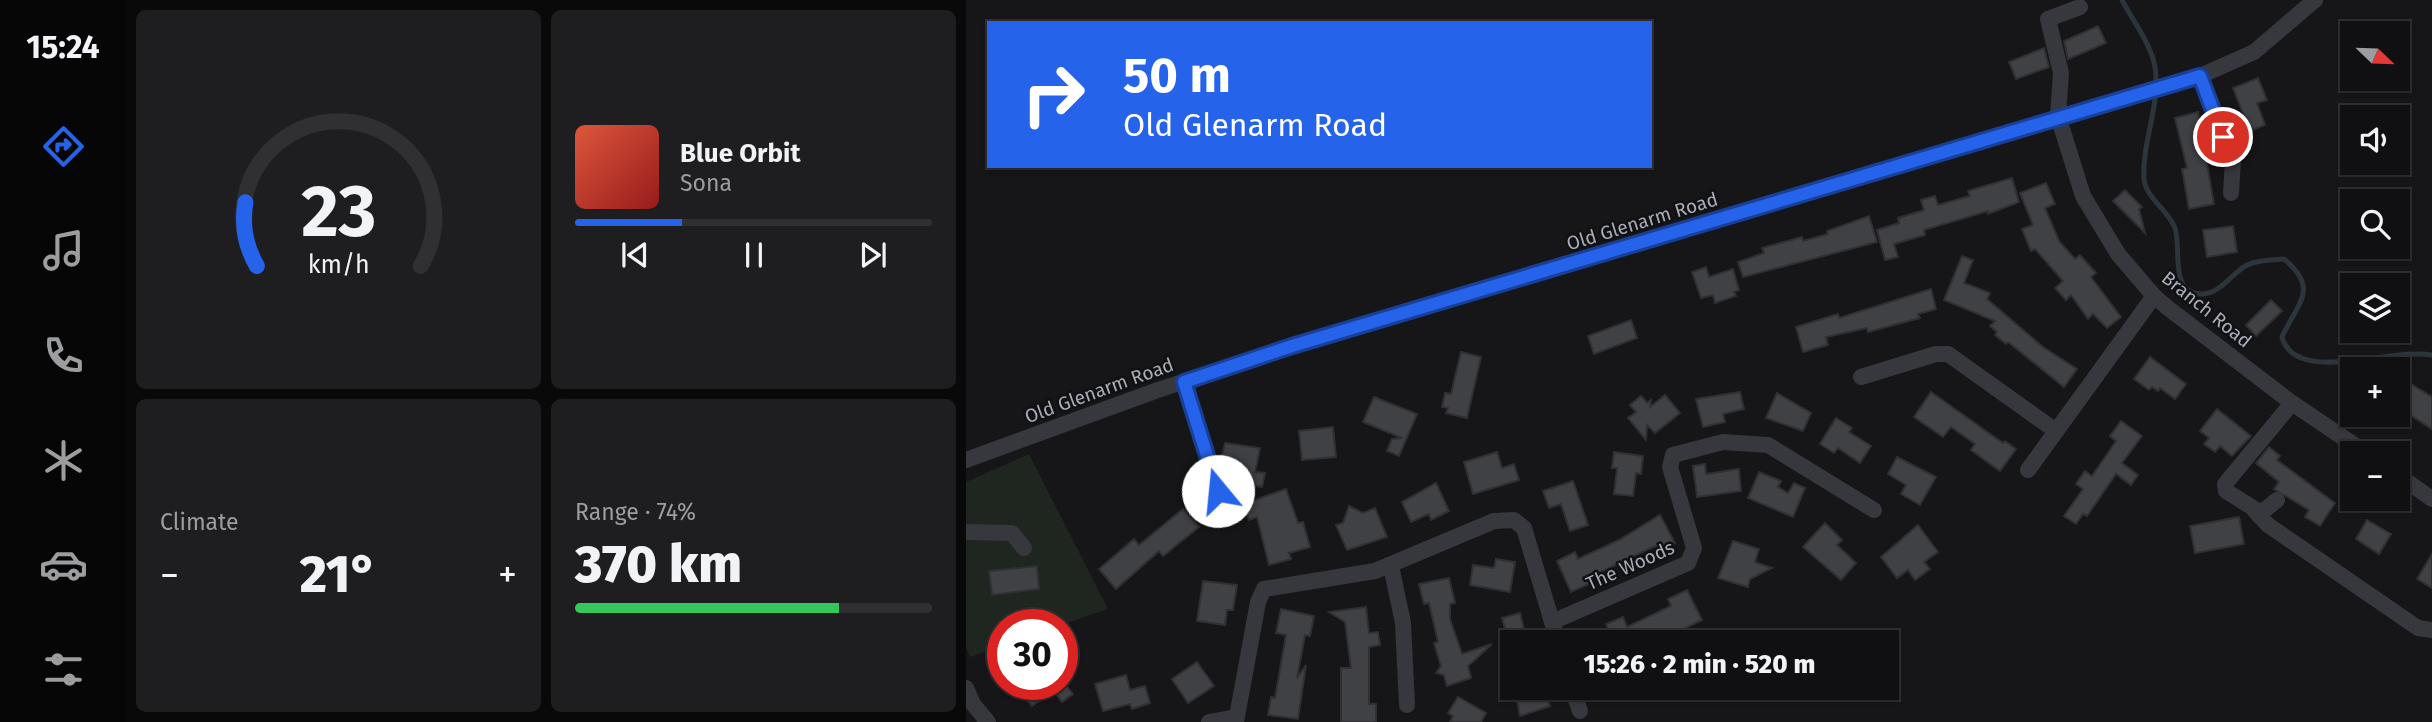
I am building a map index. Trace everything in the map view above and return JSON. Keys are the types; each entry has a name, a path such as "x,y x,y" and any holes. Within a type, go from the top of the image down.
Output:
{"street":[{"name":"Old Glenarm Road","path":"966,460 1292,346 2058,116 2183,82 2253,52 2315,0"},
{"path":"2058,116 2061,73 2048,19 2080,7"},
{"path":"2200,76 2233,161 2231,193"},
{"name":"Branch Road","path":"2058,116 2091,214 2118,254 2154,296 2292,403 2348,441"},
{"path":"2028,470 2154,296"},
{"path":"1861,377 1936,354 1948,355 2056,431"},
{"path":"1184,382 1218,491"},
{"path":"2292,403 2225,484 2226,491 2255,511 2268,525 2418,628 2432,630"},
{"name":"The Woods","path":"1552,622 1688,563 1693,545 1670,467 1673,456 1684,450 1723,442 1768,446 1874,510"},
{"path":"2410,483 2432,499"},
{"path":"2255,511 2261,513 2268,510 2277,500"},
{"path":"1209,722 1236,719 1258,602 1264,589 1338,579 1391,566 1494,521 1514,520 1526,532 1554,630"},
{"path":"966,532 1012,533 1024,548"},
{"path":"1391,566 1404,623 1407,705"},
{"path":"966,688 970,706 988,722"},
{"path":"1576,700 1580,711"}],"shaded area":[{"path":"1029,454 1108,609 1078,619 1078,609 987,609 987,651 970,657 966,647 966,482"}],"building":[{"path":"2098,26 2106,43 2068,59 2064,41"},
{"path":"2044,48 2049,67 2016,79 2009,62"},
{"path":"2258,78 2267,100 2257,103 2265,125 2250,131 2233,88"},
{"path":"2198,112 2214,204 2189,209 2182,169 2187,168 2175,118"},
{"path":"2012,178 2019,202 1988,214 1988,211 1924,230 1925,235 1894,244 1898,257 1885,260 1877,230 1899,223 1898,218 1924,210 1921,200 1935,196 1938,205 1970,196 1968,191"},
{"path":"2046,183 2055,204 2045,208 2059,241 2075,259 2080,255 2096,273 2091,277 2121,317 2107,328 2093,314 2088,319 2071,295 2066,300 2055,288 2063,281 2035,249 2031,251 2022,229 2033,225 2020,193"},
{"path":"2125,190 2142,207 2139,209 2145,233 2113,201"},
{"path":"1869,216 1877,242 1743,277 1738,262 1764,253 1762,248 1802,237 1803,241 1828,234 1827,231"},
{"path":"2233,226 2237,252 2207,257 2203,230"},
{"path":"1962,256 1973,260 1964,283 1990,293 1987,299 2043,347 2077,369 2064,387 2008,342 2006,344 1995,335 1997,332 1990,326 1995,321 1944,300"},
{"path":"1706,267 1709,277 1733,269 1739,290 1734,292 1736,296 1715,303 1713,295 1701,298 1692,272"},
{"path":"1931,289 1936,309 1918,314 1920,318 1868,332 1867,328 1826,337 1828,345 1803,352 1796,327 1838,314 1839,318"},
{"path":"2271,300 2282,311 2256,336 2246,325"},
{"path":"1631,320 1637,338 1594,354 1588,336"},
{"path":"1461,352 1481,357 1467,418 1446,413 1448,408 1442,407 1445,393 1451,394"},
{"path":"2150,357 2186,384 2175,399 2160,388 2158,391 2152,387 2149,390 2134,379"},
{"path":"2410,384 2432,397 2432,429 2410,415"},
{"path":"1740,392 1744,409 1723,414 1725,422 1703,427 1696,399"},
{"path":"1931,392 2003,443 2005,441 2016,449 2000,471 1971,450 1975,444 1951,427 1943,437 1914,417"},
{"path":"1777,393 1811,413 1803,431 1766,418"},
{"path":"1665,395 1680,413 1655,433 1647,425 1646,440 1628,418 1636,412 1630,405 1641,396 1647,403 1651,400 1650,407"},
{"path":"1374,397 1417,414 1399,456 1387,451 1392,439 1402,438 1363,422"},
{"path":"2217,409 2251,436 2232,456 2220,446 2215,452 2204,444 2209,438 2200,431"},
{"path":"1836,418 1852,428 1849,432 1871,446 1860,463 1838,448 1834,453 1820,444"},
{"path":"2121,421 2142,436 2122,463 2138,475 2131,485 2116,474 2087,516 2083,514 2076,524 2064,516 2083,489 2076,484 2085,471 2092,476 2116,441 2110,436"},
{"path":"1333,427 1336,457 1302,460 1299,431"},
{"path":"1225,443 1260,448 1255,472 1265,473 1262,487 1226,480 1225,466 1220,464"},
{"path":"2269,447 2280,456 2277,460 2335,503 2320,526 2305,517 2309,510 2274,489 2279,482 2256,463"},
{"path":"1497,452 1502,468 1514,464 1519,480 1473,494 1464,462"},
{"path":"1614,452 1643,456 1641,474 1636,473 1633,496 1614,494 1617,468 1612,468"},
{"path":"1897,457 1936,477 1920,505 1901,494 1906,485 1888,474"},
{"path":"1705,464 1706,474 1739,469 1741,491 1697,497 1693,466"},
{"path":"1759,472 1781,481 1778,487 1788,493 1794,483 1805,488 1793,517 1748,498"},
{"path":"1573,481 1588,525 1570,531 1561,504 1549,508 1543,491"},
{"path":"1436,483 1449,511 1431,520 1429,514 1411,522 1402,502"},
{"path":"1286,489 1298,523 1303,522 1310,547 1289,553 1291,559 1269,565 1257,517 1249,520 1243,504"},
{"path":"1349,506 1363,513 1375,508 1387,537 1347,550 1336,525 1343,523"},
{"path":"1183,509 1199,527 1163,556 1159,551 1116,589 1099,569 1134,539 1139,545"},
{"path":"1660,515 1675,543 1659,552 1655,546 1588,578 1591,583 1571,592 1557,561 1575,552 1578,559 1619,540"},
{"path":"2239,517 2244,544 2195,553 2190,526"},
{"path":"2367,520 2391,534 2379,554 2356,539"},
{"path":"1825,523 1842,540 1837,545 1856,563 1841,580 1803,547"},
{"path":"1918,525 1938,552 1924,562 1930,569 1915,580 1908,570 1897,578 1881,557"},
{"path":"1733,541 1759,549 1755,562 1772,568 1750,579 1748,587 1718,578"},
{"path":"2432,554 2432,588 2417,579"},
{"path":"1496,559 1515,562 1510,592 1470,585 1473,565 1494,568"},
{"path":"1037,566 1039,589 992,595 989,571"},
{"path":"1449,578 1455,603 1450,604 1450,619 1462,654 1492,644 1468,666 1471,678 1447,686 1444,675 1436,673 1441,666 1434,643 1438,642 1429,603 1424,604 1419,584"},
{"path":"1203,581 1237,585 1233,610 1227,610 1225,625 1197,621"},
{"path":"1687,590 1702,620 1682,630 1606,630 1608,629 1606,624 1623,617 1627,627 1671,606 1668,599"},
{"path":"1366,607 1369,633 1378,632 1380,645 1369,647 1369,704 1376,704 1376,722 1341,722 1341,668 1351,668 1345,622 1329,612"},
{"path":"1281,609 1314,616 1310,636 1305,635 1297,678 1306,665 1298,719 1268,715 1271,697 1275,698 1286,635 1276,633"},
{"path":"1520,613 1524,630 1506,630 1502,618"},
{"path":"1197,662 1214,686 1188,703 1172,679"},
{"path":"1126,675 1130,690 1145,686 1150,703 1132,709 1130,704 1103,711 1095,684"},
{"path":"1458,697 1486,713 1481,722 1450,722 1453,716 1448,713"},
{"path":"1027,700 1040,700 1032,706"},
{"path":"1517,700 1548,700 1550,706 1520,716"}],"waterway":[{"path":"2122,0 2146,41 2155,67 2156,95 2144,178 2148,191 2175,228 2178,269 2185,287 2192,292 2209,293 2247,265 2284,259 2301,279 2303,288 2299,305 2282,337 2291,352 2305,359 2325,362 2415,354 2432,355"}],"route":[{"path":"1218,491 1184,382 1292,346 1859,178 2058,116 2200,76 2223,137"}]}
